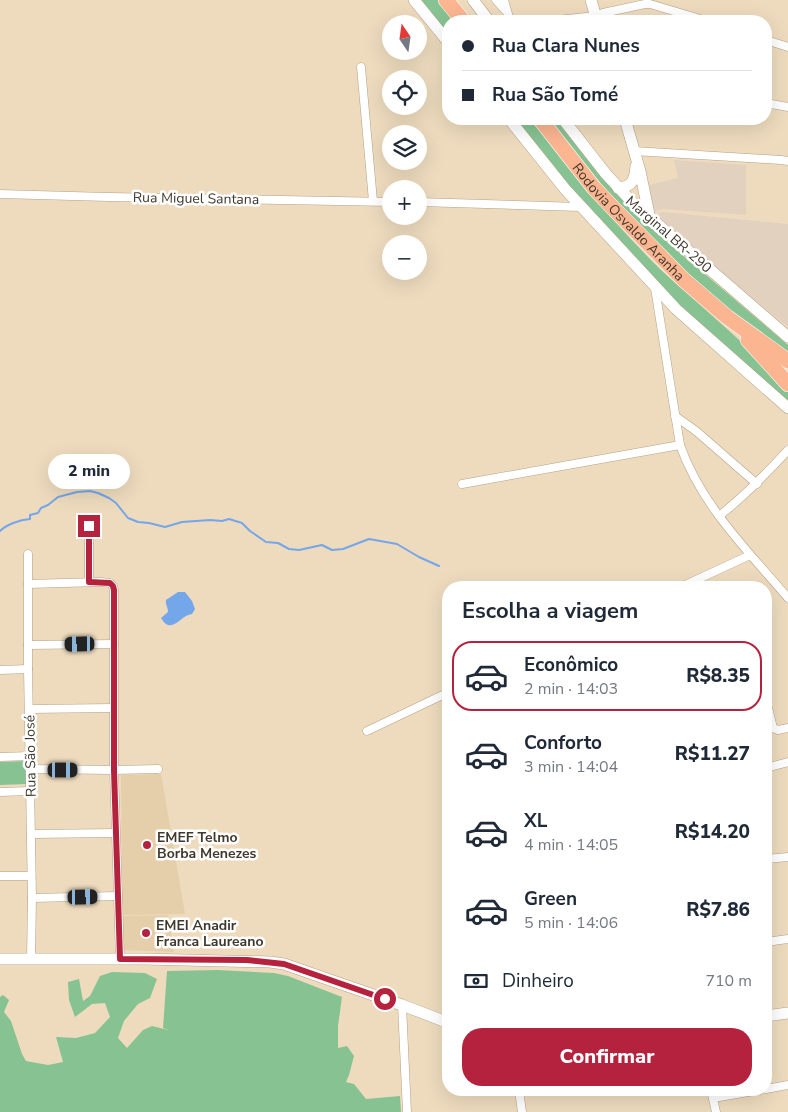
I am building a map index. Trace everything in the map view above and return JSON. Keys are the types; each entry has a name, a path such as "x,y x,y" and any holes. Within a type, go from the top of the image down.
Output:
{"highway":[{"path":"446,0 458,15"},
{"name":"Rodovia Osvaldo Aranha","path":"545,125 594,188 684,280 726,317 788,384"},
{"name":"Rodovia Osvaldo Aranha","path":"726,317 788,361"}],"main road":[{"path":"414,0 442,34"},
{"path":"473,0 484,15"},
{"path":"591,0 595,15"},
{"path":"514,125 565,190 676,309 788,408"},
{"name":"Marginal BR-290","path":"568,125 618,188 650,219 788,337"},
{"path":"627,125 650,219"},
{"path":"618,188 627,186 633,181 635,155"},
{"path":"0,959 247,960 284,964 442,1020"},
{"path":"772,1015 788,1013"}],"street":[{"path":"496,0 507,11"},
{"path":"504,0 508,15"},
{"path":"601,15 638,5 650,4 686,15"},
{"path":"772,42 788,47"},
{"path":"361,67 373,202"},
{"path":"772,104 788,107"},
{"path":"635,155 788,161"},
{"name":"Rua Miguel Santana","path":"0,194 382,202"},
{"path":"427,202 580,207"},
{"path":"655,287 680,445 685,460 693,476 720,516 750,555 788,598"},
{"path":"661,322 664,313 671,309 676,309"},
{"path":"675,416 696,431 757,484"},
{"path":"462,484 680,445"},
{"path":"720,516 757,484 788,450"},
{"path":"89,526 89,582"},
{"name":"Rua São José","path":"28,554 31,959"},
{"path":"694,581 750,555"},
{"path":"28,584 110,583 114,590 115,833 120,959"},
{"path":"28,645 114,644"},
{"path":"0,670 28,669"},
{"path":"367,730 442,695"},
{"path":"29,709 113,708"},
{"path":"772,725 778,730 788,728"},
{"path":"0,757 30,756"},
{"path":"772,766 788,762"},
{"path":"30,770 158,769"},
{"path":"0,792 30,791"},
{"path":"31,834 115,833"},
{"path":"772,858 788,857"},
{"path":"0,876 31,876"},
{"path":"32,898 118,896"},
{"path":"772,941 788,939"},
{"path":"402,1005 407,1112"},
{"path":"772,1088 788,1085"},
{"path":"519,1096 522,1112"},
{"path":"712,1096 716,1112"}],"shaded area":[{"path":"674,160 746,165 746,215 663,209 654,211 649,185 678,178"},
{"path":"663,212 788,224 788,327 658,222 657,214"},
{"name":"EMEF Telmo Borba Menezes","path":"161,774 185,914 122,915 121,775"},
{"name":"EMEI Anadir Franca Laureano","path":"168,915 174,952 123,950 122,916"}],"green space":[{"path":"420,0 438,0 449,15 442,15 442,27"},
{"path":"520,125 536,125 593,196 643,251 667,276 745,345 780,381 788,390 788,404 660,289 589,213"},
{"path":"554,125 562,125 595,166 652,229 788,345 788,356 749,328 675,262 614,200"},
{"path":"26,761 27,784 0,785 0,762"},
{"path":"218,970 274,973 288,976 342,997 338,1026 338,1048 347,1046 354,1056 346,1082 354,1084 366,1099 400,1096 401,1112 0,1112 0,997 3,995 9,1000 4,1012 11,1021 26,1061 48,1065 63,1062 56,1037 76,1038 95,1033 110,1017 105,1003 92,1004 75,1017 69,1000 68,982 79,979 83,1001 90,996 100,976 112,972 145,973 157,979 150,998 138,1004 124,1021 118,1038 127,1048 143,1030 152,1026 168,1030 163,1028 167,971"}],"water":[{"path":"178,592 185,592 195,609 192,614 169,625 161,618 168,612 166,600"}],"waterway":[{"path":"0,531 6,526 30,519 30,515 38,513 41,508 58,497 90,491 109,498 116,503 128,518 138,522 165,527 182,522 222,521 229,519 242,523 266,542 278,543 289,549 299,550 322,545 332,550 343,549 369,539 397,544 439,566"}],"place":[{"name":"EMEF Telmo Borba Menezes","path":"147,845"},
{"name":"EMEI Anadir Franca Laureano","path":"146,933"}],"route":[{"path":"89,526 89,582 110,583 114,590 115,833 120,959 247,960 284,964 385,999"}]}
